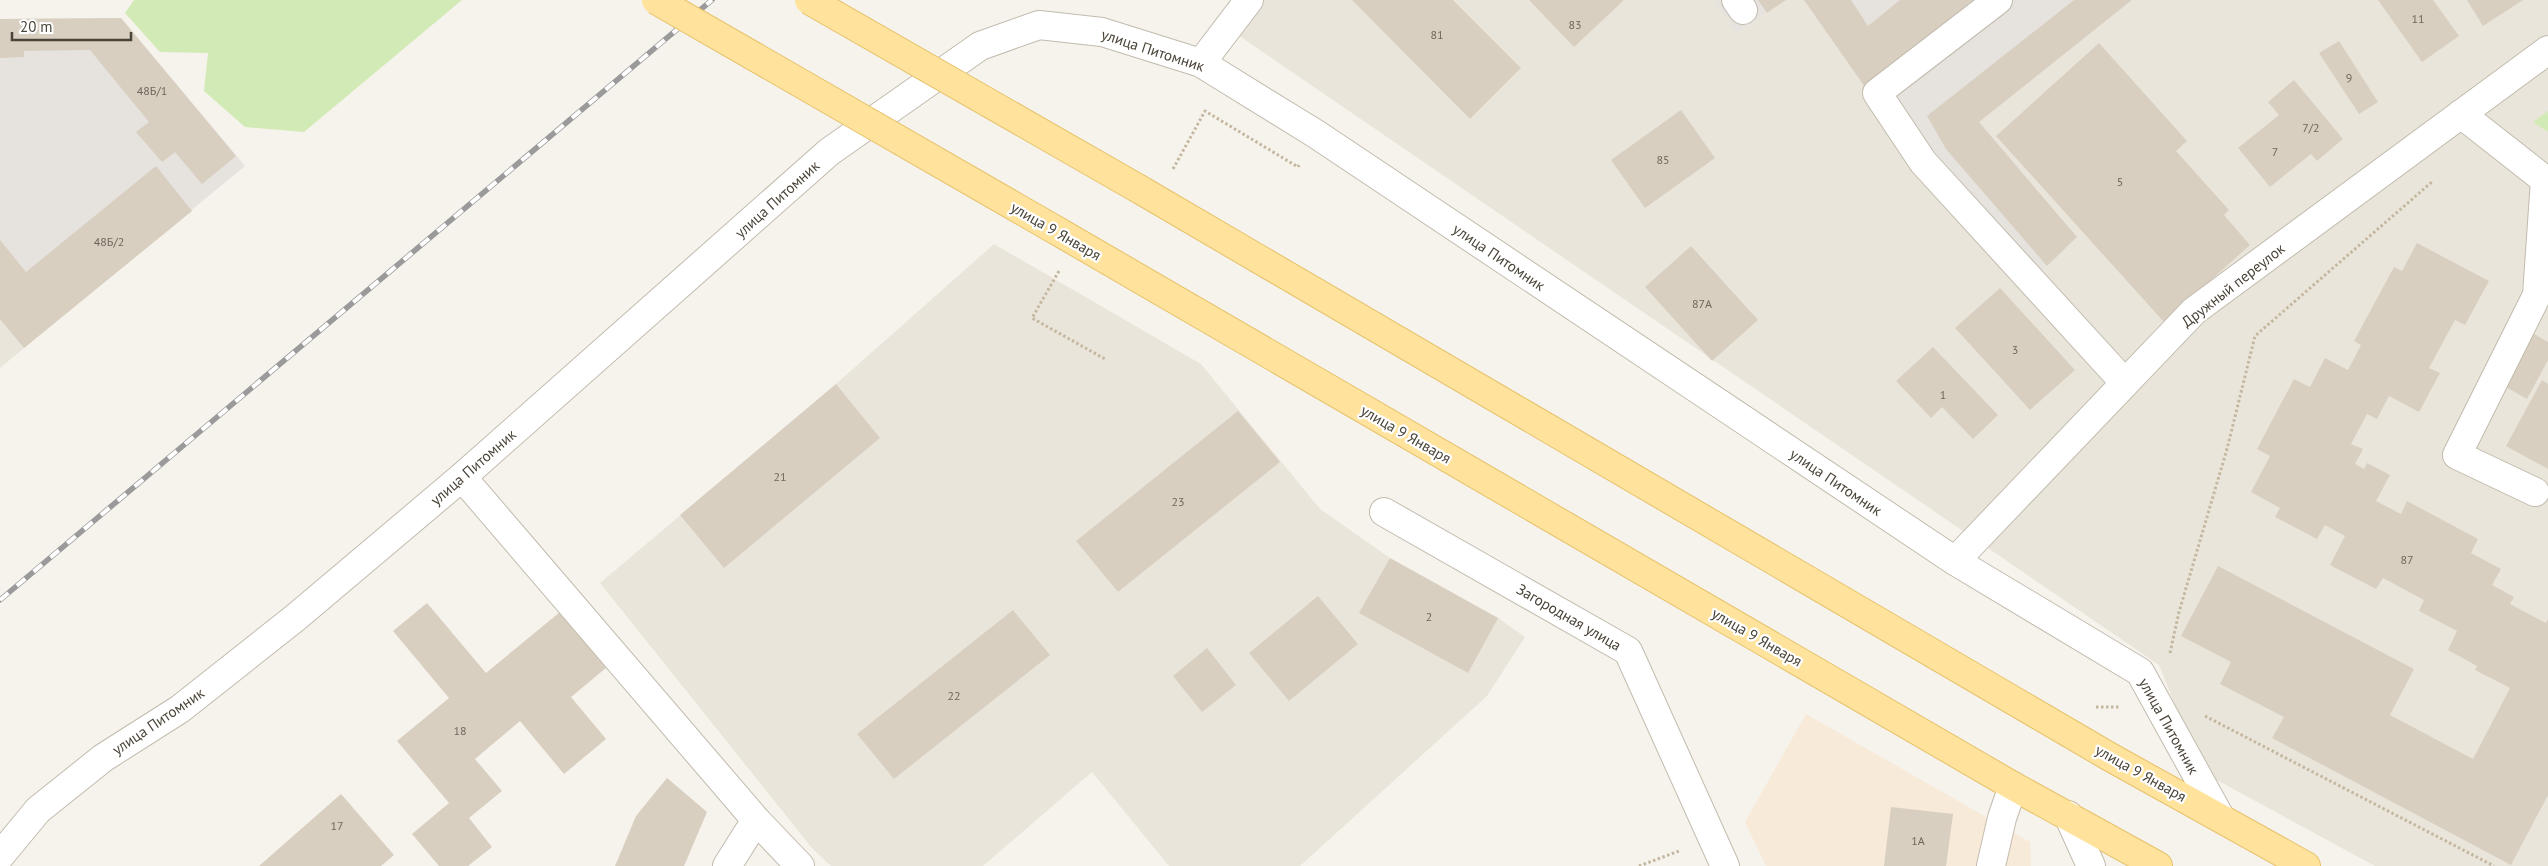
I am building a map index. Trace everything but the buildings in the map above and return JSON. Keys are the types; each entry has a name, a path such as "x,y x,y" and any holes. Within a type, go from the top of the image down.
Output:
{"main road":[{"name":"улица 9 Января","path":"656,0 2013,786 2158,866"},
{"name":"улица 9 Января","path":"809,0 1139,189 2110,757 2306,866"}],"street":[{"path":"1201,63 1249,0"},
{"path":"1998,0 1878,93 1923,162 2124,382"},
{"name":"улица Питомник","path":"0,856 38,810 103,758 180,709 295,618 462,477 829,152 980,46 1039,25 1102,32 1201,63 1316,134 1955,561 2140,672 2220,817"},
{"name":"Дружный переулок","path":"1955,561 2124,382 2194,311 2548,50"},
{"path":"2461,114 2545,180 2537,295 2457,454 2535,492"},
{"path":"462,477 756,820 800,866"},
{"name":"Загородная улица","path":"1384,512 1628,651 1725,866"},
{"path":"1992,866 2002,818 2013,786"},
{"path":"2068,815 2091,866"},
{"path":"727,866 756,820"}],"path":[{"path":"1168,178 1206,111 1298,167 1316,134"},
{"path":"2158,707 2179,612 2227,449 2255,336 2434,180"},
{"path":"1061,268 1032,318 1105,359"},
{"path":"2088,702 2096,707 2158,707 2204,715 2494,866"},
{"path":"1639,866 1713,838"}],"shaded area":[{"path":"1263,0 1714,0 1736,34 1786,0 1804,0 1867,90 2022,290 2077,237 1979,122 2132,0 2548,0 2548,866 2375,866 2202,772 2159,665 1235,33"},
{"path":"1714,0 1786,0 1736,34"},
{"path":"1804,0 2132,0 1979,122 2077,237 2022,290 1923,184 1867,90"},
{"path":"121,18 245,166 24,348 0,319 0,19"},
{"path":"994,244 1201,364 1320,509 1390,558 1498,618 1525,637 1487,696 1300,866 1169,866 1092,772 983,866 831,866 812,848 600,583 836,384"},
{"path":"0,319 24,348 0,368"},
{"path":"1806,714 2030,842 2031,866 1766,866 1745,822"}],"green space":[{"path":"134,0 462,0 304,132 245,127 204,91 208,53 160,52 125,13"},
{"path":"2548,111 2548,132 2533,122"}],"railway":[{"path":"0,600 712,0"}]}
